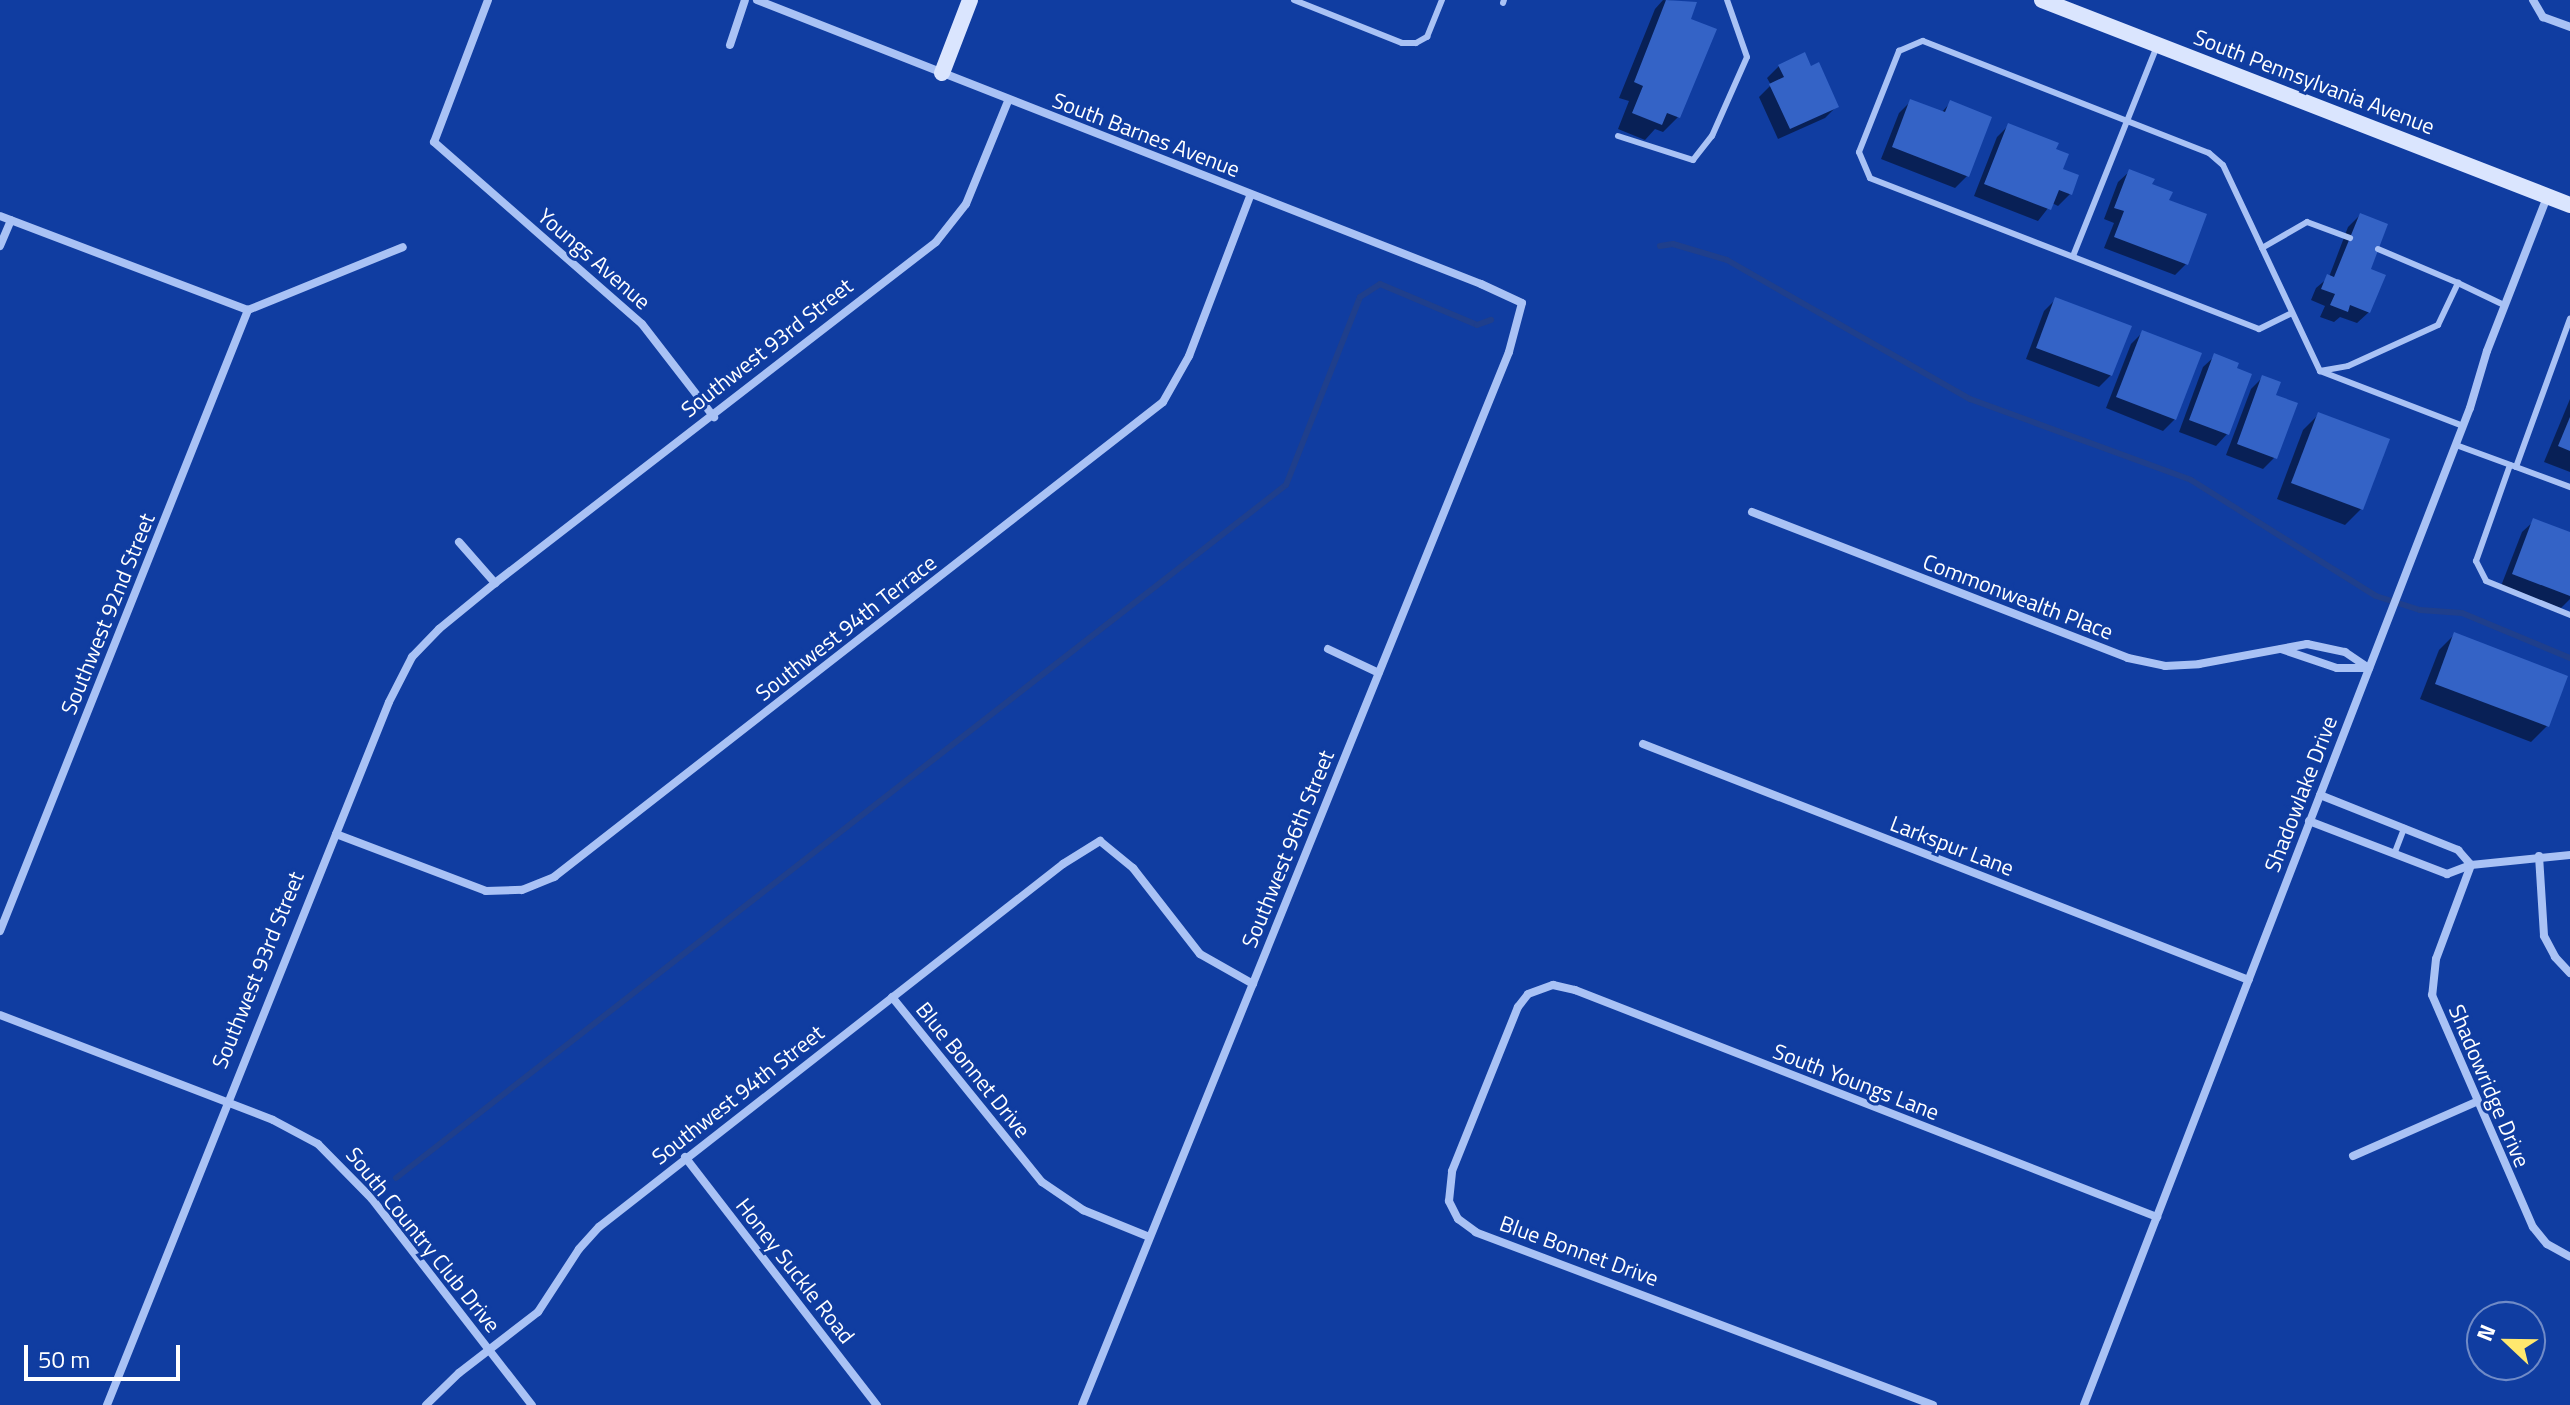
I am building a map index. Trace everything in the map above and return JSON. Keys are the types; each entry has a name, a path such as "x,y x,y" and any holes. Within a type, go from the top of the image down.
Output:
{"main road":[{"path":"942,73 970,0"},
{"name":"South Pennsylvania Avenue","path":"2042,0 2570,205"}],"street":[{"name":"Youngs Avenue","path":"488,0 434,142 642,324 714,417"},
{"path":"730,45 745,0"},
{"name":"South Barnes Avenue","path":"757,0 1481,284 1522,303"},
{"path":"2533,0 2543,17 2570,27"},
{"name":"Southwest 93rd Street","path":"107,1405 389,702 412,657 439,629 495,583 714,417 946,232 959,217 976,184 1008,101"},
{"name":"Southwest 94th Terrace","path":"336,834 456,883 486,891 522,890 554,877 1163,402 1189,356 1251,194"},
{"name":"Shadowlake Drive","path":"2084,1405 2456,445 2504,305 2548,196"},
{"path":"0,216 248,310 403,247"},
{"path":"0,246 11,220"},
{"name":"Southwest 96th Street","path":"1082,1405 1509,352 1522,303"},
{"name":"Southwest 92nd Street","path":"0,931 248,310"},
{"name":"Commonwealth Place","path":"1752,512 2128,658 2182,665 2307,644 2345,652 2369,668"},
{"path":"459,542 495,583"},
{"path":"1328,649 1379,673"},
{"name":"Commonwealth Place","path":"2280,649 2337,668 2369,668"},
{"name":"Larkspur Lane","path":"1643,744 2249,980"},
{"path":"2320,795 2458,850 2471,865"},
{"path":"2309,821 2447,874 2471,865 2570,855"},
{"name":"Southwest 94th Street","path":"426,1405 459,1373 538,1312 579,1249 599,1227 1063,864 1100,841 1133,868 1200,954 1253,984"},
{"path":"2539,856 2544,936 2555,957 2570,973"},
{"name":"Shadowridge Drive","path":"2471,865 2436,959 2431,983 2436,1011 2533,1227 2547,1244 2570,1257"},
{"name":"Blue Bonnet Drive","path":"1542,987 1528,994 1518,1007 1452,1171 1449,1201 1458,1219 1476,1232 1933,1405"},
{"name":"South Youngs Lane","path":"1542,987 1575,990 2157,1217"},
{"name":"Blue Bonnet Drive","path":"892,997 1042,1182 1083,1210 1149,1237"},
{"name":"South Country Club Drive","path":"0,1015 301,1133 332,1155 372,1199 532,1405"},
{"path":"2353,1156 2476,1102"},
{"name":"Honey Suckle Road","path":"685,1157 877,1405"}],"lane":[{"path":"1294,0 1402,43 1416,43 1427,37 1442,0"},
{"path":"1618,136 1693,160 1712,136 1747,57 1744,40 1727,0"},
{"path":"2292,313 2259,329 1870,178 1859,152 1899,51 1923,41 2209,153 2223,165 2320,371 2463,426"},
{"path":"2073,256 2157,45"},
{"path":"2262,248 2307,222 2350,238"},
{"path":"2378,249 2504,305"},
{"path":"2320,371 2348,366 2438,325 2458,283"},
{"path":"2570,319 2476,561 2486,581 2570,615"},
{"path":"2456,445 2570,487"},
{"path":"2395,852 2404,828"}],"building":[{"path":"1666,0 1697,2 1691,19 1717,29 1680,118 1667,113 1662,125 1632,113 1643,86 1634,82"},
{"path":"1805,52 1811,66 1819,62 1839,107 1790,129 1769,84 1784,77 1778,65"},
{"path":"1910,99 1945,112 1950,100 1992,117 1969,177 1892,147"},
{"path":"2008,123 2059,143 2056,149 2069,154 2063,169 2079,175 2072,195 2059,190 2051,210 1984,184"},
{"path":"2129,169 2155,179 2152,184 2173,192 2169,200 2207,214 2188,265 2114,237 2124,211 2114,208"},
{"path":"2360,213 2388,224 2371,269 2386,275 2370,313 2350,305 2348,312 2330,305 2335,294 2321,289 2327,274 2334,277"},
{"path":"2055,297 2132,326 2112,376 2036,348"},
{"path":"2142,330 2202,353 2176,420 2116,397"},
{"path":"2214,353 2239,363 2237,368 2252,374 2229,435 2189,420"},
{"path":"2262,375 2281,382 2276,395 2298,403 2277,459 2237,444"},
{"path":"2318,412 2390,439 2363,510 2291,483"},
{"path":"2570,417 2570,451 2558,446"},
{"path":"2533,518 2570,532 2570,596 2512,574"},
{"path":"2454,632 2568,676 2549,727 2435,684"}],"waterway":[{"path":"1660,246 1673,244 1727,260 1970,399 2191,480 2376,596 2420,610 2462,613 2570,658"},
{"path":"396,1178 1286,485 1360,297 1380,284 1477,325 1491,320"}]}
